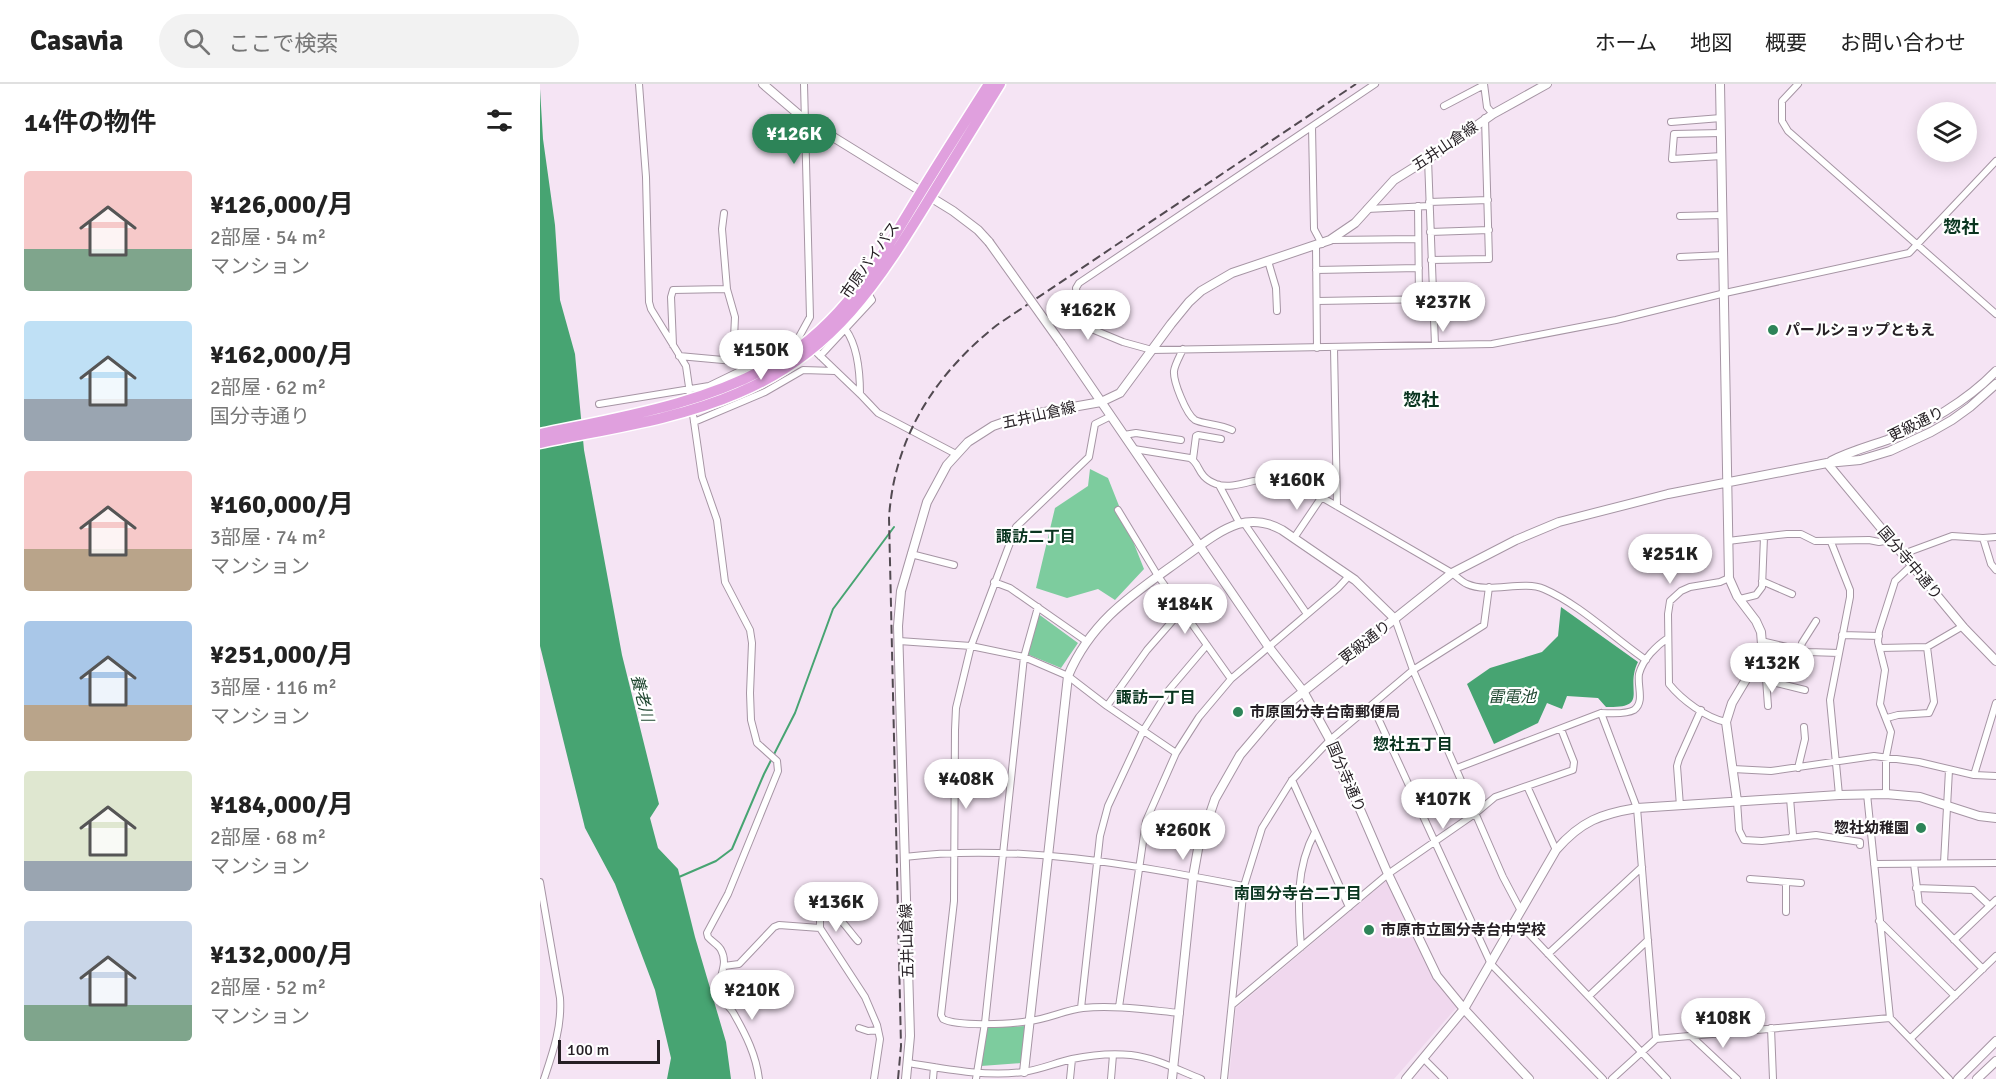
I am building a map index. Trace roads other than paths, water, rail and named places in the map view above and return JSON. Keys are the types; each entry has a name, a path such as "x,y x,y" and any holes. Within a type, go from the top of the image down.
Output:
{"highway":[{"name":"市原バイパス","path":"691,400 740,392 817,352 868,293 898,250 926,194 989,84"},
{"name":"市原バイパス","path":"540,442 626,421 691,400 780,361 819,331 844,306 870,273 1000,84"},
{"name":"市原バイパス","path":"540,434 626,421"}],"main road":[{"name":"五井山倉線","path":"906,1079 910,1036 898,641 899,602 911,554 933,488 956,454 981,433 1003,423 1039,413 1101,402 1120,393 1189,302 1201,291 1232,273 1322,243 1355,224 1394,180 1489,116 1547,84"}],"street":[{"path":"639,84 646,177 647,294 651,309 686,366 702,477 717,520 725,582 750,630 752,642 750,702 753,731 762,749 773,756 778,765 778,771 744,859 707,933 712,942 721,949 724,966 719,991 723,1000 733,1011 752,1050 759,1079"},
{"name":"国分寺通り","path":"763,84 804,119 926,194 966,221 989,242 1061,343 1268,646 1303,691 1330,740 1388,874 1437,976 1464,1009 1529,1079"},
{"path":"599,404 691,400 709,386 756,363 799,337 810,317 804,84"},
{"path":"1375,84 1080,283 1076,288 1079,318 1082,325 1123,342 1152,350 1492,344 1616,320 1725,293 1909,253 1996,161"},
{"path":"1431,260 1489,259 1489,116 1484,84 1444,106"},
{"path":"1720,84 1729,578 1761,632 1760,656 1732,703 1726,722 1739,830 1744,840 1762,841 1816,835 1860,843 1860,845"},
{"path":"1798,84 1782,101 1782,121 1788,131 1996,314"},
{"path":"1671,122 1720,118"},
{"path":"1312,127 1314,229 1322,243 1316,270 1317,348"},
{"path":"1721,133 1674,134 1672,159 1722,156"},
{"path":"1428,159 1435,345"},
{"path":"1367,209 1488,200"},
{"path":"1418,206 1419,299"},
{"path":"724,213 722,229 727,289 735,317 734,360"},
{"path":"1680,216 1723,215"},
{"path":"1430,232 1488,230"},
{"path":"1322,243 1418,239"},
{"path":"1680,257 1724,255"},
{"path":"1268,261 1276,288 1277,311"},
{"path":"1316,270 1419,268"},
{"path":"674,348 671,297 673,290 727,289"},
{"path":"868,293 872,300 846,330 817,352 878,413 956,454"},
{"path":"1317,301 1433,299"},
{"path":"846,330 851,338 858,367 860,394"},
{"path":"1334,348 1337,506"},
{"path":"1183,349 1174,376 1190,415 1196,421 1223,425 1232,430"},
{"path":"679,356 756,363"},
{"path":"694,422 765,392 803,370 835,371"},
{"name":"更級通り","path":"1827,463 1855,449 1887,440 1920,425 1964,399 1996,371"},
{"name":"更級通り","path":"1172,1079 1193,876 1198,849 1215,799 1240,755 1274,715 1452,573 1516,540 1559,522 1668,494 1827,463 1860,460 1890,451 1931,432 1970,407 1996,384"},
{"path":"1111,416 1095,423 1089,457 1016,527 971,646 956,708 954,901 941,1015 943,1019 953,1023 985,1023 1030,1021 1081,1008 1119,1007 1180,1013"},
{"path":"1124,435 1136,433 1181,440"},
{"path":"1221,439 1196,436 1193,459 1199,472 1208,480 1219,485 1280,476 1292,480 1467,584 1498,588 1524,586 1542,588 1598,624 1646,660"},
{"path":"1134,449 1193,459"},
{"name":"国分寺中通り","path":"1827,463 1963,626 1996,661"},
{"path":"1219,485 1242,524 1307,614"},
{"path":"1294,538 1321,498"},
{"path":"1118,510 1158,576 1231,680"},
{"path":"1024,1075 1068,676 1077,654 1086,641 1112,613 1133,594 1224,529 1242,524 1269,523 1349,576 1395,619 1413,670 1503,878 1521,911"},
{"path":"1728,541 1801,534 1815,541 1890,540"},
{"path":"1904,554 1952,536 1996,537"},
{"path":"1740,599 1756,595 1762,587 1764,537"},
{"path":"1983,538 1991,564 1996,570"},
{"path":"1831,542 1850,590 1830,700 1839,795"},
{"path":"911,554 954,565"},
{"path":"1886,794 1886,757 1891,732 1880,704 1885,670 1879,636 1895,581 1912,565"},
{"path":"1119,1007 1146,822 1176,753 1199,717 1231,680 1349,576"},
{"path":"1726,722 1717,720 1701,710 1674,691 1669,684 1668,638 1669,605 1673,597 1690,587 1720,582 1729,578"},
{"path":"1762,581 1791,594"},
{"path":"994,582 1010,588 1086,641"},
{"path":"1224,1079 1244,886 1262,828 1292,780 1330,740 1413,670 1484,625 1489,587"},
{"path":"976,1075 985,1023 1024,657 1038,607"},
{"path":"1107,706 1147,650 1182,610"},
{"path":"1800,650 1816,621"},
{"path":"1880,648 1927,646 1963,626"},
{"path":"1842,635 1879,636"},
{"path":"1457,768 1601,713 1629,712 1636,708 1640,700 1640,673 1646,660 1668,638"},
{"path":"898,641 971,646 1024,657 1068,676 1176,753"},
{"path":"1761,641 1820,654 1839,653"},
{"path":"1081,1008 1100,836 1108,806 1143,730 1168,691 1207,645"},
{"path":"1887,718 1898,714 1929,713 1932,708 1934,702 1927,646"},
{"path":"1753,669 1772,682 1804,690"},
{"path":"1766,679 1768,706"},
{"path":"1974,775 1996,703"},
{"path":"1372,705 1491,964 1603,1079"},
{"path":"1680,806 1677,766 1701,710"},
{"path":"1601,713 1637,808 1656,1039"},
{"path":"1798,768 1805,739 1804,727"},
{"path":"1232,1005 1388,874 1476,813 1495,797 1573,770 1574,762 1561,729"},
{"path":"1733,769 1771,771 1858,757 1886,757 1974,775 1996,776"},
{"path":"1944,863 1949,770"},
{"path":"1292,780 1349,907"},
{"path":"1527,786 1556,850"},
{"path":"1867,794 1890,1018 1949,1079"},
{"path":"1406,1079 1464,1009 1556,850 1566,837 1584,823 1607,813 1637,808 1867,794 1906,795 1948,805 1979,816 1996,818"},
{"path":"1788,839 1793,835 1790,798"},
{"path":"1301,947 1297,898 1300,872 1315,832"},
{"path":"904,857 955,854 1048,856 1193,876 1244,886"},
{"path":"1874,864 1996,863"},
{"path":"1914,864 1919,904 1983,969"},
{"path":"1548,954 1642,867"},
{"path":"1750,879 1801,883"},
{"path":"540,882 561,1015 544,1079"},
{"path":"1786,883 1786,912"},
{"path":"1916,888 1973,890 1990,906"},
{"path":"1954,940 1996,900"},
{"path":"858,941 830,910 820,912 820,928 865,997 878,1030 879,1055 874,1079"},
{"path":"1516,920 1668,1079"},
{"path":"1879,921 1955,996"},
{"path":"724,966 738,964 778,925 820,928"},
{"path":"1589,996 1648,940"},
{"path":"1911,1038 1996,956"},
{"path":"1612,1079 1656,1039 1890,1018"},
{"path":"859,1028 868,1031 878,1030"},
{"path":"1771,1028 1773,1079"},
{"path":"1691,1036 1737,1079"},
{"path":"1958,1079 1996,1041"},
{"path":"908,1063 976,1075 1024,1075 1072,1059 1113,1055 1150,1058 1200,1079"},
{"path":"1111,1079 1113,1055"},
{"path":"1071,1079 1072,1059"},
{"path":"1424,1059 1443,1079"},
{"path":"1984,1077 1996,1061"},
{"path":"933,1079 934,1067"}],"water":[{"path":"540,89 543,139 555,225 560,300 575,354 584,450 622,655 659,804 650,818 658,848 678,869 726,1042 731,1079 667,1079 671,1058 655,990 615,884 585,828 540,646"},
{"name":"雷電池","path":"1561,607 1638,662 1634,672 1632,701 1620,707 1606,707 1598,698 1567,696 1562,709 1547,703 1538,723 1494,744 1467,684 1490,668 1542,652 1558,636"}],"waterway":[{"path":"679,877 716,861 732,849 764,774 795,713 833,609 894,527"}],"railway":[{"path":"898,1079 901,1046 889,518 899,461 909,435 937,387 975,344 997,325 1356,84"}],"place":[{"name":"パールショップともえ","path":"1773,330"},
{"name":"市原国分寺台南郵便局","path":"1238,712"},
{"name":"惣社幼稚園","path":"1921,828"},
{"name":"市原市立国分寺台中学校","path":"1369,930"}],"district":[{"name":"惣社","path":"1961,227"},
{"name":"惣社","path":"1421,400"},
{"name":"諏訪二丁目","path":"1036,537"},
{"name":"諏訪一丁目","path":"1156,698"},
{"name":"惣社五丁目","path":"1413,745"},
{"name":"南国分寺台二丁目","path":"1298,894"}],"water label":[{"name":"養老川","path":"642,698"}]}
